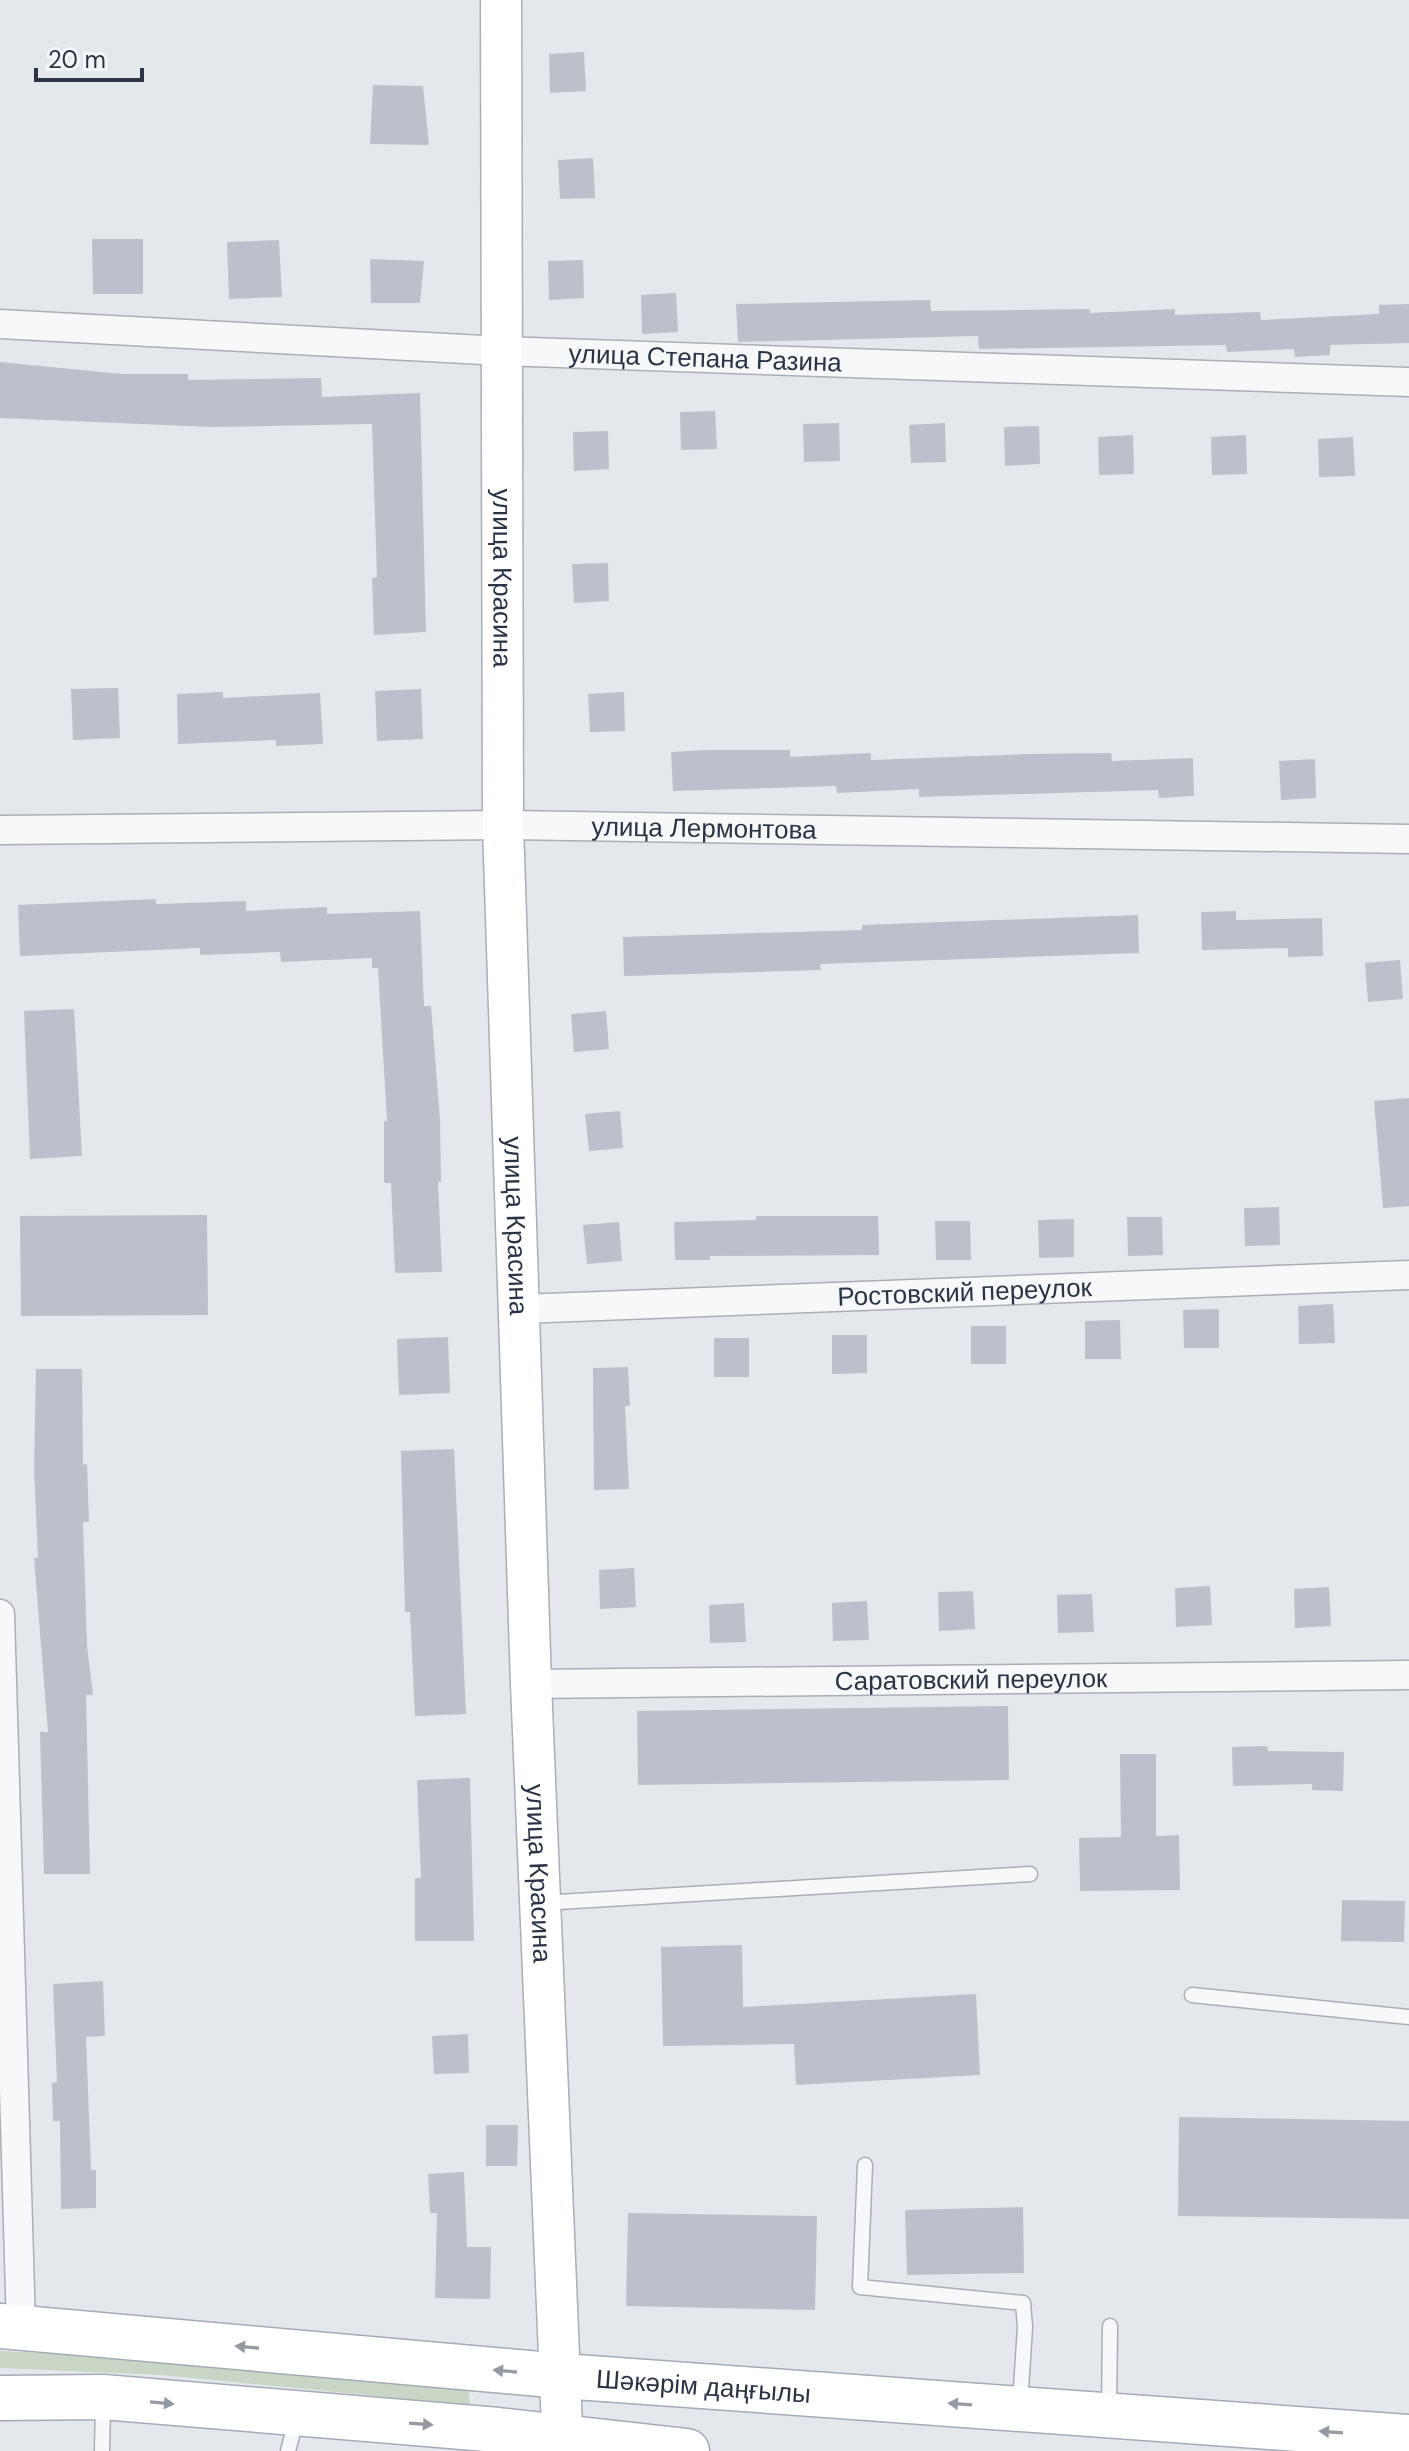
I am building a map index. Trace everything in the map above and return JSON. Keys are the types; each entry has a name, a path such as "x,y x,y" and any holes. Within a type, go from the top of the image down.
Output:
{"main road":[{"name":"Шәкәрім даңғылы","path":"10,2326 562,2376 1409,2437"},
{"path":"0,2398 103,2397 293,2433 498,2430 563,2445 687,2451"}],"street":[{"name":"улица Красина","path":"501,0 503,825 531,1684 563,2445"},
{"name":"улица Степана Разина","path":"0,324 502,351 1409,382"},
{"name":"улица Лермонтова","path":"0,830 503,825 1409,839"},
{"name":"Ростовский переулок","path":"521,1309 1409,1275"},
{"path":"0,1614 10,2326"},
{"name":"Саратовский переулок","path":"531,1684 1409,1675"}],"lane":[{"path":"541,1903 1030,1874"},
{"path":"1192,1995 1409,2017"},
{"path":"865,2165 860,2287 1023,2303 1025,2327 1019,2409"},
{"path":"1109,2416 1110,2326"},
{"path":"102,2451 103,2397"}],"green space":[{"path":"0,2351 160,2359 468,2386 470,2405 162,2375 0,2368"}],"building":[{"path":"584,52 586,91 550,93 549,54"},
{"path":"373,85 423,86 429,145 370,144"},
{"path":"593,158 595,198 560,199 558,160"},
{"path":"92,239 143,239 143,294 93,294"},
{"path":"279,240 282,297 229,299 227,242"},
{"path":"370,259 424,261 420,303 371,303"},
{"path":"583,260 584,298 549,300 548,261"},
{"path":"676,293 678,332 642,334 641,295"},
{"path":"930,300 931,311 1090,309 1090,313 1175,309 1175,315 1260,312 1261,320 1379,314 1379,305 1409,304 1409,343 1330,345 1330,355 1295,357 1294,349 1227,352 1226,345 979,349 978,336 738,342 736,304"},
{"path":"0,362 122,374 188,374 188,380 321,378 322,397 420,393 426,632 374,635 372,578 377,577 372,424 212,427 0,418"},
{"path":"715,411 717,449 681,450 680,412"},
{"path":"839,423 840,461 804,462 803,424"},
{"path":"945,423 946,462 911,463 909,425"},
{"path":"1039,426 1040,464 1005,466 1004,427"},
{"path":"608,431 609,469 574,471 573,432"},
{"path":"1133,435 1134,474 1099,475 1098,437"},
{"path":"1246,435 1247,474 1212,475 1211,437"},
{"path":"1353,437 1355,476 1319,477 1318,439"},
{"path":"608,563 609,601 574,603 572,564"},
{"path":"118,688 120,738 73,740 71,689"},
{"path":"421,689 423,739 377,741 375,691"},
{"path":"223,692 223,698 320,693 323,744 276,746 276,740 178,744 177,694"},
{"path":"624,692 625,731 590,732 588,694"},
{"path":"790,750 790,757 871,753 871,760 1111,753 1112,761 1193,758 1194,796 1159,798 1158,790 919,797 919,789 837,793 836,786 673,791 671,752"},
{"path":"1315,759 1316,798 1281,800 1279,761"},
{"path":"156,899 156,904 246,901 246,911 327,907 327,914 420,911 424,1006 431,1006 440,1120 441,1182 438,1182 442,1272 395,1273 391,1183 384,1183 384,1121 387,1121 378,968 372,968 372,958 281,962 280,952 200,955 200,948 20,956 18,905"},
{"path":"1236,911 1236,920 1322,918 1323,956 1288,957 1288,948 1202,950 1201,912"},
{"path":"1138,915 1139,953 820,964 821,970 624,976 623,937 862,930 862,925"},
{"path":"1400,960 1403,999 1368,1002 1365,963"},
{"path":"74,1009 82,1156 30,1159 24,1011"},
{"path":"606,1011 609,1049 574,1052 571,1014"},
{"path":"1409,1098 1409,1206 1383,1208 1374,1101"},
{"path":"620,1111 623,1148 589,1151 585,1114"},
{"path":"1279,1207 1280,1245 1245,1246 1244,1208"},
{"path":"207,1215 208,1315 21,1316 20,1216"},
{"path":"756,1216 878,1216 879,1255 710,1256 710,1260 675,1260 674,1222 756,1220"},
{"path":"1127,1217 1162,1217 1163,1255 1128,1256"},
{"path":"1074,1219 1074,1257 1039,1258 1038,1220"},
{"path":"935,1221 970,1221 971,1260 936,1260"},
{"path":"619,1222 622,1261 587,1264 583,1225"},
{"path":"1333,1304 1335,1343 1299,1344 1298,1306"},
{"path":"1219,1309 1219,1348 1184,1348 1183,1310"},
{"path":"1120,1320 1121,1359 1085,1359 1085,1321"},
{"path":"971,1326 1006,1326 1006,1364 971,1364"},
{"path":"832,1335 867,1335 867,1373 832,1374"},
{"path":"448,1337 450,1393 399,1395 397,1339"},
{"path":"714,1338 749,1338 749,1377 714,1377"},
{"path":"628,1367 630,1406 625,1406 629,1489 594,1490 593,1368"},
{"path":"36,1369 82,1369 83,1465 87,1464 89,1522 83,1522 87,1646 93,1695 86,1695 90,1874 44,1874 40,1732 48,1732 34,1558 38,1558 34,1467"},
{"path":"454,1449 466,1714 415,1716 410,1612 405,1612 401,1451"},
{"path":"634,1568 636,1607 600,1609 599,1570"},
{"path":"1210,1586 1212,1625 1176,1627 1175,1588"},
{"path":"1329,1587 1331,1626 1295,1628 1294,1589"},
{"path":"973,1591 975,1629 939,1631 938,1592"},
{"path":"1092,1594 1094,1632 1058,1633 1057,1595"},
{"path":"867,1601 869,1640 833,1641 832,1603"},
{"path":"744,1603 746,1642 710,1643 709,1605"},
{"path":"1008,1706 1009,1780 638,1785 637,1711"},
{"path":"1267,1746 1268,1751 1344,1752 1343,1791 1312,1790 1312,1784 1233,1786 1232,1747"},
{"path":"1120,1754 1156,1754 1156,1836 1179,1835 1180,1890 1080,1891 1079,1838 1121,1837"},
{"path":"470,1778 474,1941 415,1941 415,1878 421,1878 417,1780"},
{"path":"1342,1900 1405,1901 1404,1942 1341,1941"},
{"path":"742,1945 743,2007 976,1994 980,2075 796,2085 794,2044 663,2046 661,1947"},
{"path":"103,1981 105,2036 86,2037 91,2170 96,2170 96,2208 61,2209 60,2121 53,2121 52,2083 57,2082 53,1984"},
{"path":"468,2034 469,2073 434,2074 432,2036"},
{"path":"1179,2117 1409,2121 1409,2219 1178,2216"},
{"path":"486,2125 518,2125 517,2166 486,2166"},
{"path":"464,2172 467,2247 491,2247 490,2299 435,2298 437,2213 430,2213 428,2174"},
{"path":"1023,2207 1024,2273 907,2275 905,2210"},
{"path":"628,2213 817,2216 815,2310 626,2306"}]}
